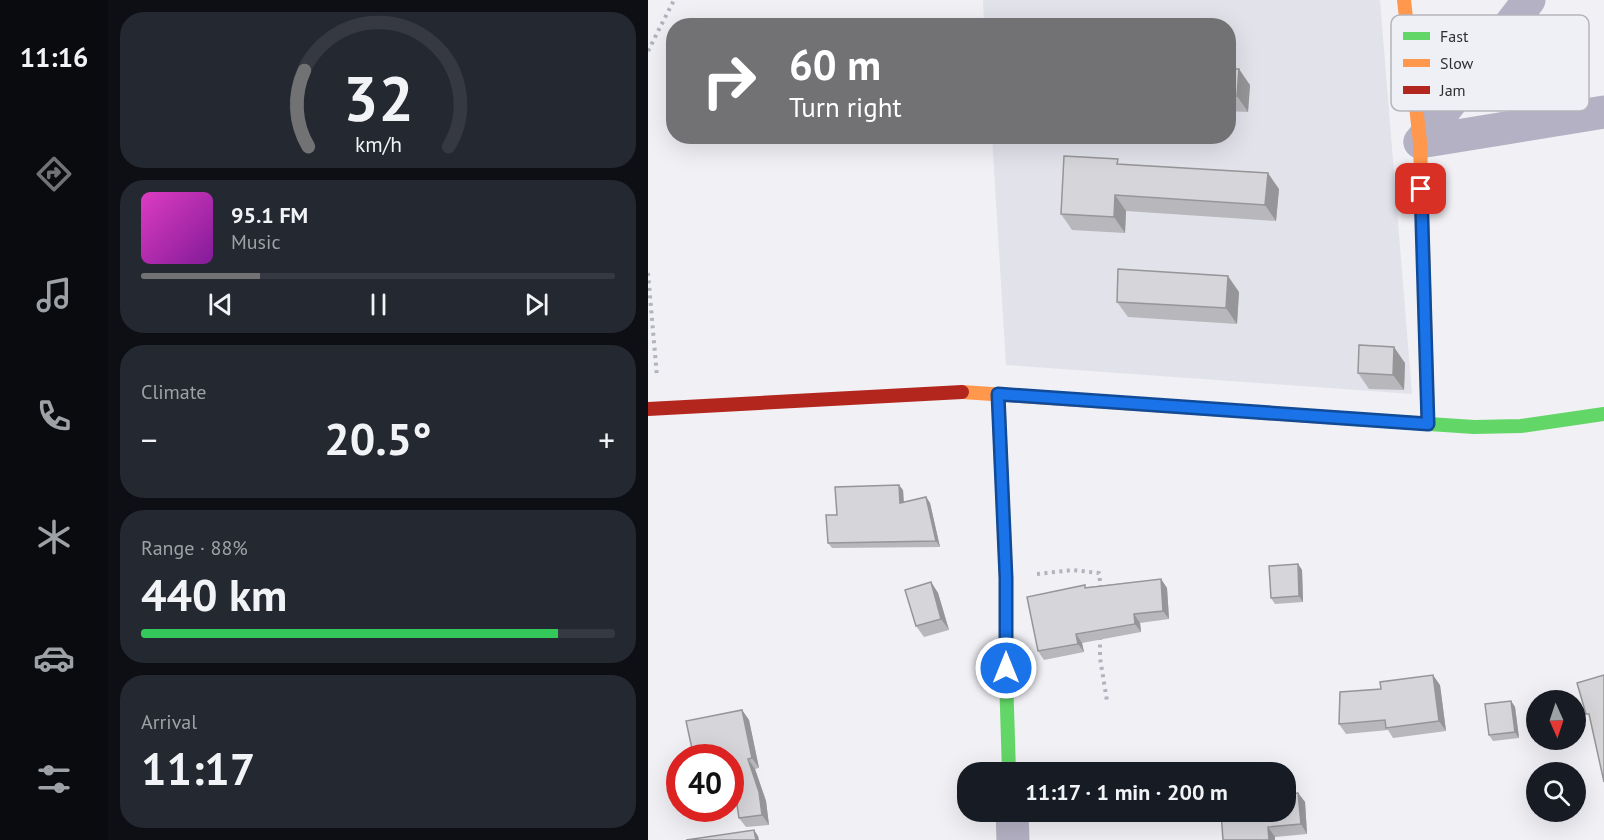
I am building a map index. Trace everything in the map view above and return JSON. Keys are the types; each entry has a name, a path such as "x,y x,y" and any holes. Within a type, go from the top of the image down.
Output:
{"street":[{"path":"1404,0 1406,15"},
{"path":"1517,15 1529,0"},
{"path":"1417,111 1420,142 1428,424"},
{"path":"1420,142 1444,111"},
{"path":"1420,142 1604,112"},
{"path":"654,408 959,393 1428,424 1521,426 1604,414"},
{"path":"998,394 1006,578 1006,713 1008,762"},
{"path":"1012,822 1013,840"}],"path":[{"path":"648,51 674,0"},
{"path":"648,273 654,408"},
{"path":"1006,578 1073,570 1099,573 1101,600"},
{"path":"1100,631 1100,658 1107,701"}],"shaded area":[{"path":"983,0 1380,0 1412,394 1006,365 992,144 1236,144 1236,18 984,18"}],"building":[{"path":"1236,69 1239,69 1237,96"},
{"path":"1064,156 1118,159 1117,164 1268,173 1265,205 1115,195 1114,217 1061,214"},
{"path":"1118,269 1228,276 1226,308 1117,302"},
{"path":"1359,345 1394,347 1393,375 1358,373"},
{"path":"899,485 900,503 926,497 936,541 828,543 826,515 837,515 835,487"},
{"path":"1298,564 1299,596 1271,598 1269,566"},
{"path":"1161,579 1163,611 1134,614 1135,624 1076,634 1078,644 1038,651 1027,597 1085,585 1085,588"},
{"path":"931,582 941,619 916,626 905,590"},
{"path":"1433,675 1439,721 1386,728 1385,720 1339,724 1340,692 1381,689 1380,682"},
{"path":"1604,675 1604,782 1589,714 1586,714 1586,690 1579,690 1577,683"},
{"path":"1511,701 1515,732 1489,735 1485,704"},
{"path":"742,710 752,758 748,759 759,792 762,815 744,817 744,744 691,744 686,721"},
{"path":"1296,793 1298,793 1301,824 1268,827 1269,840 1223,840 1222,822 1296,822"},
{"path":"754,830 756,840 686,840"}],"traffic: fast":[{"path":"1354,419 1474,427 1521,426 1604,414"},
{"path":"1006,676 1009,762"}],"traffic: slow":[{"path":"1404,0 1406,15"},
{"path":"1417,111 1420,142 1428,424"},
{"path":"962,392 1354,419"},
{"path":"998,394 1006,578 1006,676"}],"traffic: jam":[{"path":"648,409 962,392"}],"route":[{"path":"1006,668 1006,578 998,394 1428,424 1421,189"}]}
